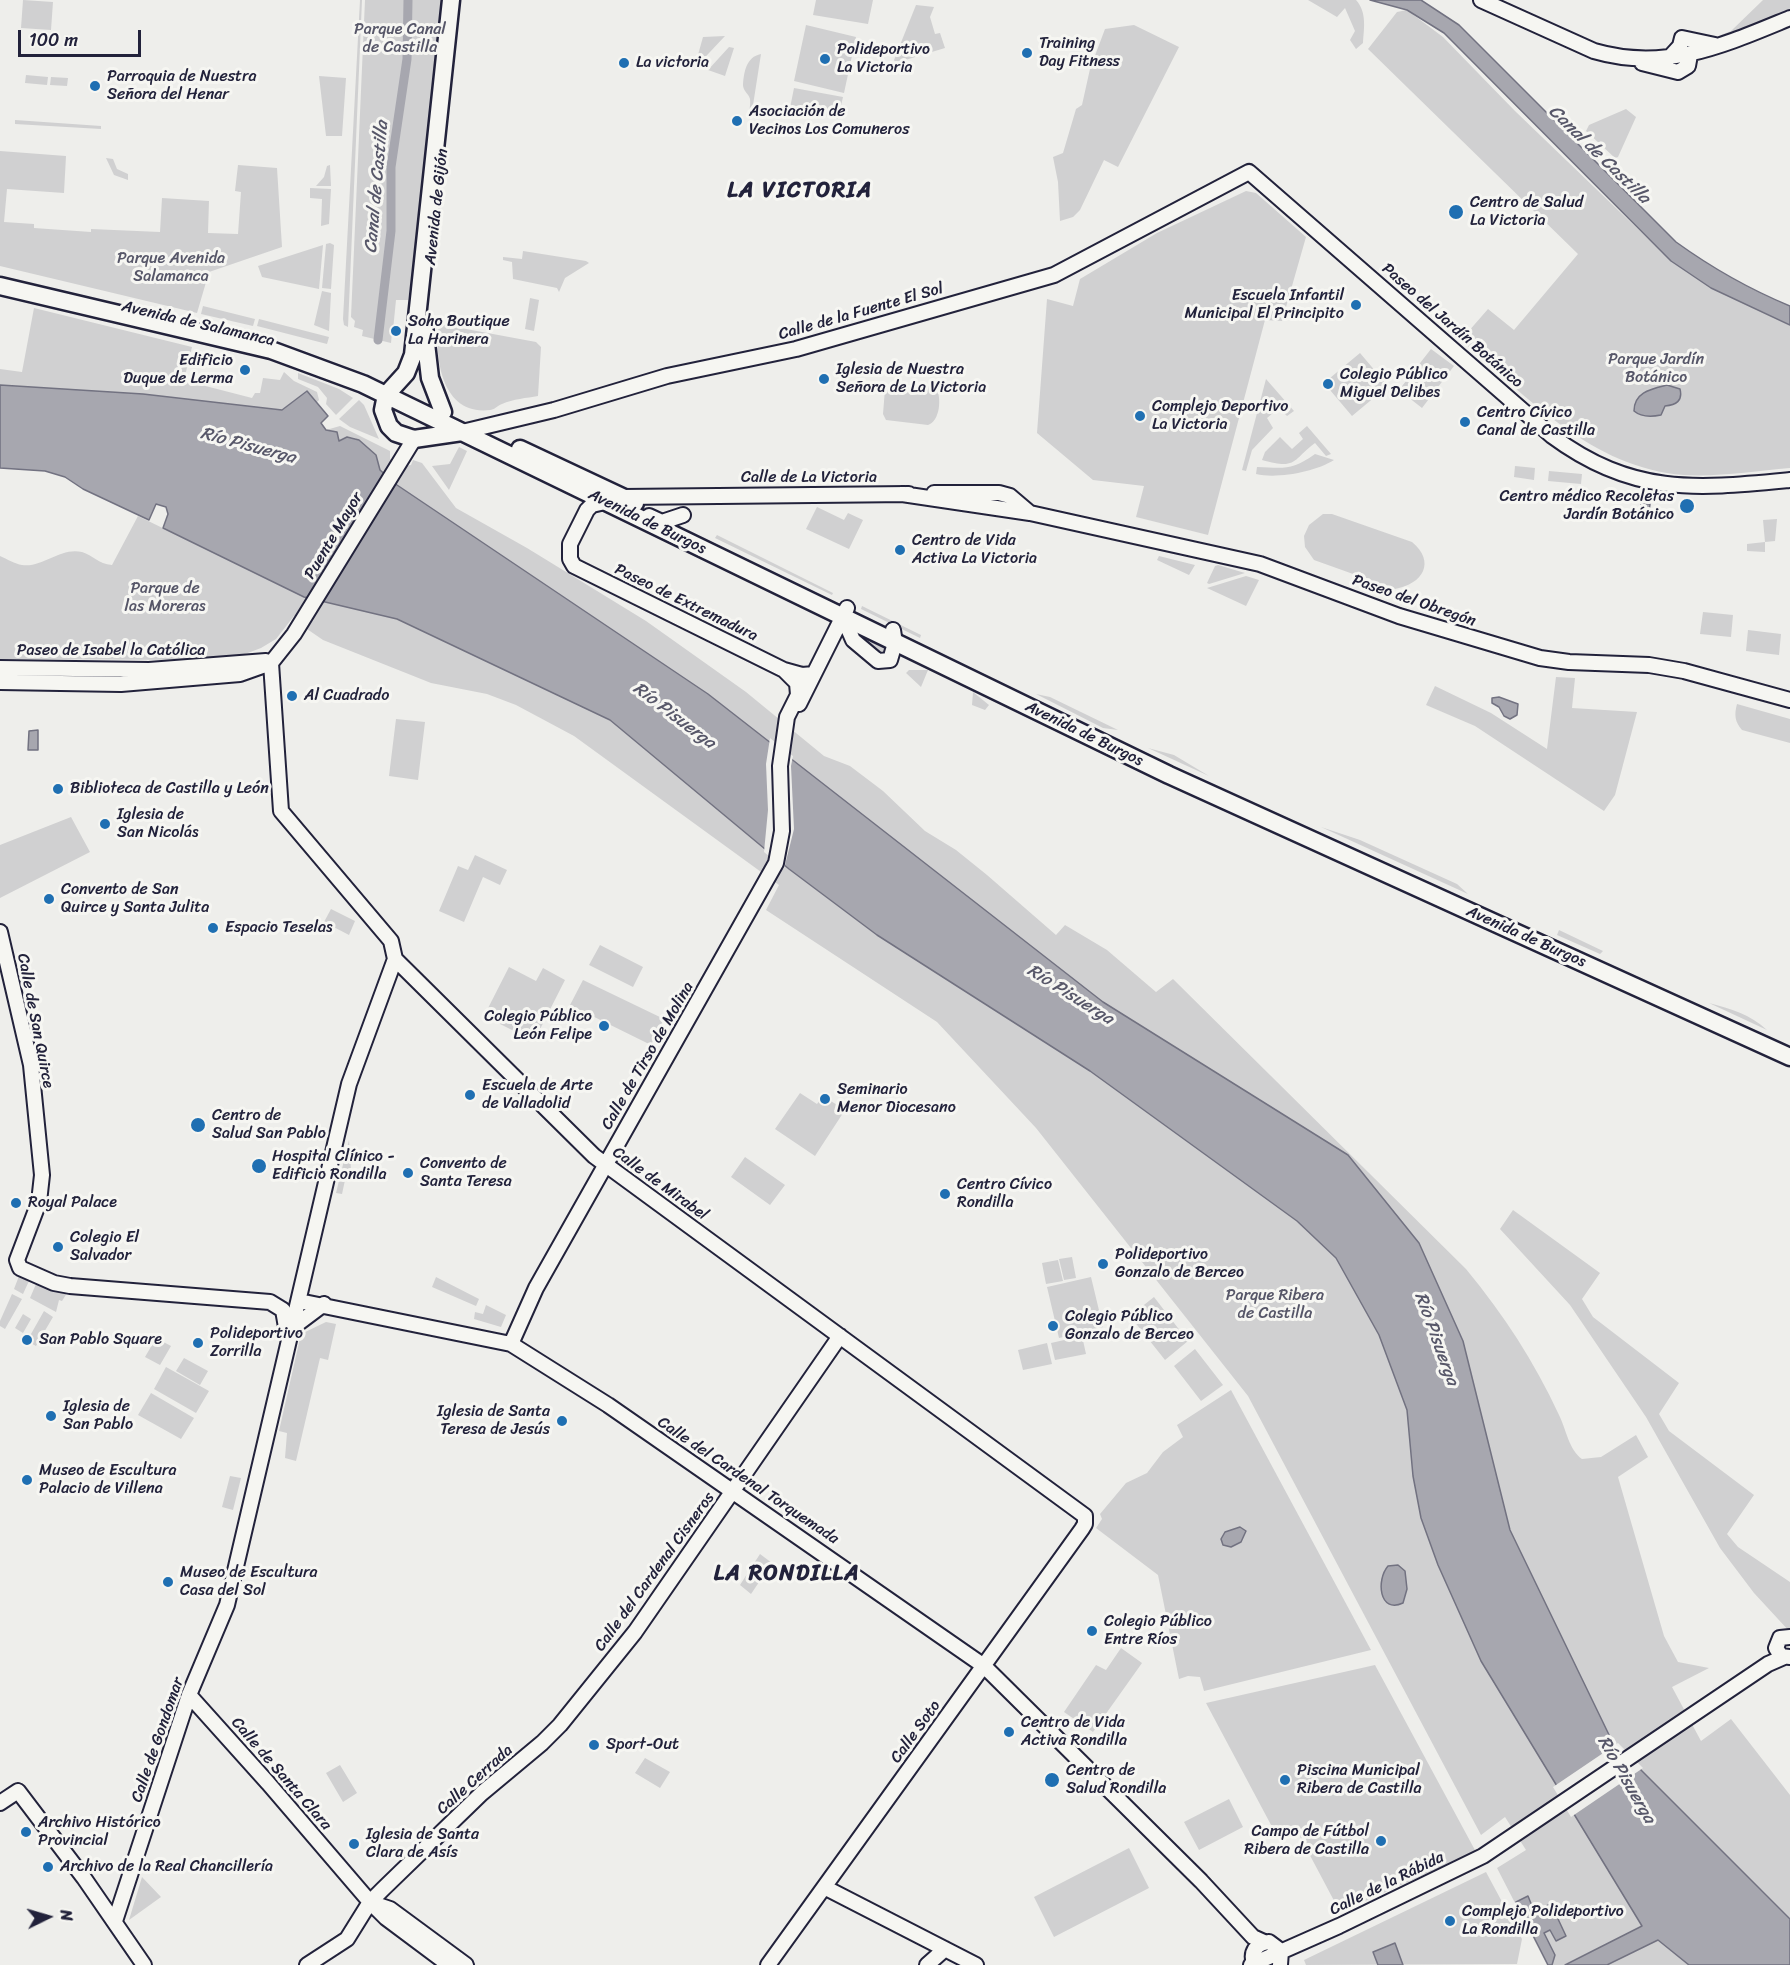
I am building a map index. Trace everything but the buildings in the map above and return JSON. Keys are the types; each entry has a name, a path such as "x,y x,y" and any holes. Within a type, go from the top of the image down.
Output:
{"highway":[{"name":"Avenida de Gijón","path":"389,391 403,377 413,356 451,0"},
{"name":"Avenida de Gijón","path":"441,417 430,378 424,325 460,0"},
{"name":"Avenida de Salamanca","path":"0,276 287,344 339,362 389,391"},
{"name":"Avenida de Salamanca","path":"0,286 271,350 389,391"},
{"name":"Avenida de Burgos","path":"389,391 469,430 679,521 845,612"},
{"path":"389,391 383,410 389,426 396,433 418,437 469,430"},
{"path":"418,437 441,417"},
{"name":"Avenida de Burgos","path":"469,430 546,474 845,612 1169,775 1790,1057"},
{"name":"Avenida de Burgos","path":"894,636 1790,1045"}],"street":[{"path":"1481,0 1594,51 1631,59 1670,72 1678,72 1688,66 1690,55"},
{"path":"1631,59 1690,55 1790,18"},
{"path":"1669,58 1680,46 1682,38 1720,45"},
{"name":"Calle de la Fuente El Sol","path":"469,430 554,410 667,376 796,349 1054,275 1249,172"},
{"name":"Paseo del Jardín Botánico","path":"1249,172 1552,436 1587,459 1628,477 1687,488 1790,480"},
{"name":"Puente Mayor","path":"271,663 302,621 400,460 418,437"},
{"path":"546,474 576,494 587,510 592,505 605,502"},
{"path":"572,486 612,498 662,522 679,521"},
{"name":"Calle de La Victoria","path":"623,496 902,494 971,491 1010,496 1030,513"},
{"name":"Calle de La Victoria","path":"902,494 1030,513"},
{"name":"Calle de La Victoria","path":"679,521 693,501 717,495"},
{"path":"984,507 1002,507 1015,501"},
{"name":"Paseo de Extremadura","path":"587,510 570,544 570,559 574,566 784,670 802,675 814,674"},
{"name":"Paseo del Obregón","path":"1030,513 1260,564 1400,616 1540,658 1569,662 1649,665 1684,671 1790,700"},
{"path":"845,612 853,640"},
{"path":"784,670 797,683 798,694 787,717 788,723 793,719 845,612"},
{"path":"829,644 839,638 853,640 878,661 890,660 894,636"},
{"name":"Paseo de Isabel la Católica","path":"0,668 148,670 215,667 258,661 271,663"},
{"name":"Paseo de Isabel la Católica","path":"0,682 121,684 164,681 240,674 271,663"},
{"name":"Calle de Mirabel","path":"271,663 281,811 391,941 395,959 606,1165 1085,1516"},
{"name":"Calle de Tirso de Molina","path":"511,1344 536,1288 776,863 782,831 780,766 788,723"},
{"name":"Calle de San Quirce","path":"0,932 31,1065 40,1153 41,1193 17,1260 20,1268 54,1283 86,1288 270,1302 283,1310 290,1333"},
{"name":"Calle de Gondomar","path":"115,1921 189,1695 227,1605 349,1084 395,959"},
{"name":"Calle del Cardenal Torquemada","path":"299,1300 511,1344 734,1490 984,1665 1202,1881 1257,1942 1273,1943 1280,1961"},
{"path":"290,1333 324,1304"},
{"name":"Calle del Cardenal Cisneros","path":"552,1733 634,1632 840,1336"},
{"name":"Calle Soto","path":"768,1965 1082,1529 1085,1516"},
{"path":"1784,1655 1778,1641 1784,1636 1790,1636"},
{"name":"Calle de la Rábida","path":"1253,1965 1267,1957 1280,1961 1348,1922 1483,1856 1784,1655"},
{"name":"Calle de Santa Clara","path":"189,1695 370,1902 386,1918 449,1965"},
{"name":"Calle Cerrada","path":"307,1965 347,1939 370,1902 482,1793 552,1733"},
{"path":"0,1803 18,1791 115,1921 144,1965"},
{"path":"826,1887 934,1946 945,1949 976,1965"},
{"path":"370,1902 390,1909 466,1965"},
{"path":"1253,1965 1257,1942"},
{"path":"927,1965 932,1958 945,1949"}],"green space":[{"path":"23,0 53,2 51,30 21,28"},
{"path":"360,0 362,0 348,327 344,325 343,319"},
{"name":"Parque Canal de Castilla","path":"365,0 442,0 412,277 408,300 396,300 393,330 390,330 392,332 391,343 362,336 363,330 354,327 355,321 351,317"},
{"path":"816,0 873,0 868,24 813,15"},
{"path":"1308,0 1356,0 1363,15 1363,43 1356,49 1350,40 1355,31 1345,8 1337,17"},
{"path":"1763,0 1790,0 1790,13 1720,41 1721,35 1731,31"},
{"path":"916,5 934,7 930,17 935,34 940,33 945,48 902,61 905,70 900,71 894,60"},
{"name":"Parque Jardín Botánico","path":"1407,10 1443,37 1515,111 1671,261 1711,288 1790,325 1790,468 1684,475 1651,470 1620,459 1590,444 1536,406 1461,340 1488,309 1514,330 1578,254 1368,49 1397,12"},
{"name":"Polideportivo La Victoria","path":"806,25 856,37 844,93 794,81"},
{"path":"1134,25 1179,47 1118,167 1104,160 1080,210 1073,217 1060,221 1058,182 1053,157 1063,153 1076,109 1082,105 1090,69 1105,29"},
{"path":"725,36 694,69 703,37"},
{"path":"729,47 734,48 725,76 708,70"},
{"path":"761,54 751,118 750,99 743,87 744,75 752,58"},
{"path":"26,75 48,77 47,85 25,83"},
{"path":"319,76 346,78 342,136 326,136"},
{"path":"51,77 68,78 67,86 50,85"},
{"path":"794,88 843,97 838,119 790,108"},
{"path":"1626,109 1636,117 1618,157 1615,158 1586,131 1589,125"},
{"path":"15,120 101,126 101,129 15,124"},
{"name":"Parque Avenida Salamanca","path":"0,151 66,156 64,193 7,189 4,222 34,224 34,228 91,232 91,229 160,232 162,198 209,201 208,233 238,234 241,192 235,191 238,165 277,168 282,247 209,272 197,313 0,266"},
{"path":"106,158 113,159 117,169 128,174 128,180 114,175"},
{"path":"330,165 331,186 316,186 324,177 327,166"},
{"path":"310,188 331,189 329,224 321,226 322,199 310,198"},
{"name":"Complejo Deportivo La Victoria","path":"1246,191 1256,193 1306,237 1282,321 1265,320 1208,535 1136,517 1144,486 1093,480 1037,433 1047,299 1073,306 1080,279 1157,233"},
{"path":"326,244 334,245 331,289 322,288"},
{"path":"323,245 319,289 262,277 258,266"},
{"path":"523,251 589,263 565,278 559,292 557,288 513,279 512,262 503,260 503,257 522,259"},
{"path":"322,291 331,293 329,331 314,325"},
{"path":"530,298 539,300 534,331 525,329"},
{"path":"203,306 255,319 253,326 201,314"},
{"path":"34,308 192,347 184,380 190,382 252,398 255,393 260,393 263,378 280,380 284,372 294,381 317,392 319,400 316,403 306,391 282,410 143,394 0,385 0,369 22,372"},
{"path":"259,319 329,337 327,344 257,326"},
{"path":"439,324 536,342 541,347 538,396 511,401 490,410 474,409 461,404 451,394 440,368"},
{"path":"1431,349 1454,366 1422,408 1399,390"},
{"path":"1360,353 1388,386 1352,416 1324,383"},
{"path":"298,373 339,389 353,398 336,415 326,404 327,398 318,387 298,379"},
{"path":"1266,379 1294,411 1287,416 1279,408 1267,418 1273,428 1252,450 1246,471 1242,470"},
{"path":"895,383 936,387 939,409 932,423 928,425 886,420 883,414 885,389"},
{"path":"359,400 364,405 379,439 350,427 339,419"},
{"path":"340,426 390,451 390,459 405,466 411,465 413,460 422,463 456,508 527,548 646,621 746,692 824,756 850,766 883,791 925,831 956,850 1056,935 1065,925 1107,950 1156,992 1173,979 1466,1269 1506,1321 1529,1357 1571,1445 1582,1459 1601,1457 1636,1435 1648,1457 1618,1477 1664,1636 1678,1662 1709,1668 1672,1687 1701,1741 1731,1719 1790,1795 1790,1919 1612,1741 1510,1530 1463,1341 1348,1155 1103,1002 708,694 397,485 380,470 376,455 355,438 347,437 339,441 326,430"},
{"path":"1307,426 1331,454 1326,456 1315,443 1293,462 1282,464 1262,460 1265,452 1280,437 1292,449 1303,439 1299,433"},
{"path":"459,447 467,451 449,490 432,466 450,464"},
{"path":"1315,454 1334,460 1317,468 1296,473 1274,476 1256,474 1257,467 1293,466"},
{"path":"1515,466 1535,468 1534,480 1514,477"},
{"path":"1549,471 1582,474 1581,484 1548,481"},
{"path":"817,507 844,520 848,513 863,520 849,549 806,529"},
{"path":"1323,514 1332,514 1412,542 1423,557 1425,564 1423,571 1413,582 1395,589 1314,560 1305,547 1304,536 1309,525"},
{"name":"Parque Ribera de Castilla","path":"138,516 304,597 397,619 610,720 789,869 877,935 1090,1071 1297,1221 1336,1258 1379,1335 1407,1410 1413,1476 1421,1518 1438,1565 1481,1661 1643,1926 1564,1965 1547,1965 1497,1868 1526,1850 1505,1817 1481,1835 1248,1396 1036,1128 937,1022 766,910 779,885 574,736 516,705 487,694 431,683 323,640 307,629 309,625 294,616 276,639 261,648 237,657 198,660 0,659 0,556 19,564 30,565 74,551 86,553 103,563 112,565"},
{"path":"1777,519 1775,541 1765,542 1763,520"},
{"path":"717,535 833,593 832,595 715,538"},
{"path":"1765,542 1765,552 1747,551 1747,544"},
{"path":"1159,556 1195,565 1189,575 1157,560"},
{"path":"1215,566 1245,573 1207,583"},
{"path":"1246,576 1259,580 1246,606 1207,588"},
{"path":"862,606 921,635 920,638 861,609"},
{"path":"1703,612 1733,615 1731,637 1700,634"},
{"path":"854,629 890,645 889,651 883,657 855,636"},
{"path":"1748,630 1781,634 1779,655 1746,651"},
{"path":"909,670 928,670 921,687 906,673"},
{"path":"1556,677 1575,678 1572,708 1637,712 1615,795 1604,811 1475,726 1426,705 1435,686 1491,713 1547,749"},
{"path":"973,692 989,705 985,710 972,705"},
{"path":"1036,694 1050,697 1118,730 1103,728"},
{"path":"1737,704 1790,719 1790,743 1742,730 1736,718"},
{"path":"396,719 425,722 418,780 389,776"},
{"path":"1148,748 1174,755 1209,776"},
{"path":"71,817 90,852 0,898 0,845"},
{"path":"1321,827 1360,840 1457,884 1468,894"},
{"path":"475,855 507,870 500,885 483,877 464,922 439,911 458,866 468,870"},
{"path":"331,909 355,921 349,935 324,922"},
{"path":"1559,930 1603,951 1600,954 1557,935"},
{"path":"600,945 643,967 633,987 589,965"},
{"path":"509,967 536,981 543,968 565,980 534,1041 484,1016"},
{"path":"583,980 664,1019 651,1045 570,1005"},
{"path":"1709,1003 1747,1016 1767,1030"},
{"path":"800,1093 817,1104 823,1096 845,1110 815,1156 775,1129"},
{"path":"349,1140 351,1170 347,1171 342,1194 336,1193"},
{"path":"745,1157 785,1185 770,1205 731,1177"},
{"path":"1513,1210 1600,1273 1582,1299 1593,1317 1679,1383 1659,1414 1669,1431 1754,1495 1727,1534 1738,1547 1790,1582 1790,1632 1754,1593 1720,1548 1646,1417 1570,1305 1500,1229"},
{"path":"1072,1257 1076,1278 1064,1280 1059,1259"},
{"path":"1058,1260 1063,1281 1046,1284 1042,1263"},
{"path":"19,1276 29,1281 23,1294 14,1289"},
{"path":"436,1277 479,1299 476,1306 432,1287"},
{"path":"1091,1277 1103,1327 1059,1338 1047,1287"},
{"path":"36,1284 67,1293 62,1301 59,1300 56,1312 30,1298"},
{"path":"12,1294 22,1299 5,1329 0,1326 0,1321"},
{"path":"1154,1297 1188,1341 1165,1360 1130,1316"},
{"path":"486,1305 506,1315 501,1327 474,1319 475,1312 483,1314"},
{"path":"44,1311 53,1317 36,1346 27,1341"},
{"path":"23,1314 31,1319 23,1333 15,1328"},
{"path":"326,1322 336,1324 328,1360 320,1358 296,1461 285,1458 287,1433 279,1431 301,1334"},
{"path":"1082,1336 1086,1354 1055,1360 1051,1343"},
{"path":"156,1338 171,1346 160,1365 145,1357"},
{"path":"1047,1343 1052,1364 1023,1370 1018,1350"},
{"path":"1195,1349 1223,1385 1201,1401 1174,1366"},
{"path":"184,1358 208,1371 200,1385 176,1371"},
{"path":"166,1367 209,1391 196,1413 154,1389"},
{"path":"1231,1390 1371,1650 1204,1691 1200,1677 1188,1676 1179,1679 1158,1575 1096,1528 1102,1519 1100,1514 1126,1483 1147,1473 1163,1452 1183,1437 1177,1425"},
{"path":"151,1393 194,1418 181,1439 138,1415"},
{"path":"230,1476 241,1478 233,1510 222,1507"},
{"path":"760,1554 772,1563 751,1594 740,1585"},
{"path":"1121,1648 1142,1663 1093,1732 1064,1712 1096,1665 1106,1670"},
{"path":"1375,1665 1476,1852 1340,1912 1296,1829 1278,1838 1206,1703"},
{"path":"645,1758 670,1772 660,1788 635,1773"},
{"path":"340,1765 357,1793 343,1802 326,1773"},
{"path":"1229,1799 1243,1827 1199,1850 1184,1822"},
{"path":"1129,1848 1149,1888 1054,1937 1034,1897"},
{"name":"Complejo Polideportivo La Rondilla","path":"1486,1872 1522,1939 1517,1964 1306,1965 1304,1960"},
{"path":"142,1877 161,1897 129,1920"},
{"path":"1658,1940 1689,1965 1607,1965"}],"water":[{"path":"1370,0 1421,0 1459,25 1676,242 1731,277 1790,306 1790,325 1711,288 1671,261 1444,33 1407,10"},
{"name":"Río Pisuerga","path":"0,385 143,394 282,410 307,391 328,416 321,423 326,430 337,432 339,441 347,437 359,440 376,455 380,470 397,485 708,694 1103,1002 1348,1155 1419,1243 1463,1341 1510,1530 1612,1741 1790,1919 1790,1965 1689,1965 1658,1940 1607,1965 1565,1965 1642,1926 1481,1661 1438,1565 1421,1518 1413,1476 1407,1410 1379,1335 1336,1258 1297,1221 1090,1071 877,935 789,869 610,720 397,619 304,597 163,528 168,514 166,507 156,504 149,520 83,489 65,477 45,471 0,468"},
{"path":"1667,385 1680,389 1680,397 1672,405 1665,406 1661,415 1646,416 1634,411 1640,395"},
{"path":"1641,503 1650,504 1648,520 1640,519"},
{"path":"1499,697 1518,704 1517,715 1510,719 1504,716 1499,707 1492,703 1492,698"},
{"path":"38,730 38,750 28,750 29,731"},
{"path":"1240,1527 1246,1531 1241,1542 1231,1547 1223,1545 1221,1539 1225,1532"},
{"path":"1398,1565 1405,1571 1407,1589 1403,1603 1395,1605 1385,1600 1381,1587 1384,1572 1388,1566"},
{"path":"1528,1896 1534,1911 1551,1904 1566,1936 1556,1941 1550,1930 1544,1933 1555,1955 1552,1965 1548,1965 1516,1902"},
{"path":"1395,1943 1403,1965 1378,1965 1373,1952"}],"pier":[{"path":"770,738 793,756 791,766 794,829 784,869 764,852 768,810 766,764"},
{"path":"1618,1743 1643,1768 1571,1817 1553,1787"}],"waterway":[{"name":"Canal de Castilla","path":"378,340 391,231 391,167 407,59 408,0"}],"place":[{"name":"Training Day Fitness","path":"1027,53"},
{"name":"Polideportivo La Victoria","path":"825,59"},
{"name":"La victoria","path":"624,63"},
{"name":"Parroquia de Nuestra Señora del Henar","path":"95,86"},
{"name":"Asociación de Vecinos Los Comuneros","path":"737,121"},
{"name":"Centro de Salud La Victoria","path":"1456,212"},
{"name":"Escuela Infantil Municipal El Principito","path":"1356,305"},
{"name":"Soho Boutique La Harinera","path":"396,331"},
{"name":"Edificio Duque de Lerma","path":"245,370"},
{"name":"Iglesia de Nuestra Señora de La Victoria","path":"824,379"},
{"name":"Colegio Público Miguel Delibes","path":"1328,384"},
{"name":"Complejo Deportivo La Victoria","path":"1140,416"},
{"name":"Centro Cívico Canal de Castilla","path":"1465,422"},
{"name":"Centro médico Recoletas Jardín Botánico","path":"1687,506"},
{"name":"Centro de Vida Activa La Victoria","path":"900,550"},
{"name":"Al Cuadrado","path":"292,696"},
{"name":"Biblioteca de Castilla y León","path":"58,789"},
{"name":"Iglesia de San Nicolás","path":"105,824"},
{"name":"Convento de San Quirce y Santa Julita","path":"49,899"},
{"name":"Espacio Teselas","path":"213,928"},
{"name":"Colegio Público León Felipe","path":"604,1026"},
{"name":"Escuela de Arte de Valladolid","path":"470,1095"},
{"name":"Seminario Menor Diocesano","path":"825,1099"},
{"name":"Centro de Salud San Pablo","path":"198,1125"},
{"name":"Hospital Clínico - Edificio Rondilla","path":"259,1166"},
{"name":"Convento de Santa Teresa","path":"408,1173"},
{"name":"Centro Cívico Rondilla","path":"945,1194"},
{"name":"Royal Palace","path":"16,1203"},
{"name":"Colegio El Salvador","path":"58,1247"},
{"name":"Polideportivo Gonzalo de Berceo","path":"1103,1264"},
{"name":"Colegio Público Gonzalo de Berceo","path":"1053,1326"},
{"name":"San Pablo Square","path":"27,1340"},
{"name":"Polideportivo Zorrilla","path":"198,1343"},
{"name":"Iglesia de San Pablo","path":"51,1416"},
{"name":"Iglesia de Santa Teresa de Jesús","path":"562,1421"},
{"name":"Museo de Escultura Palacio de Villena","path":"27,1480"},
{"name":"Museo de Escultura Casa del Sol","path":"168,1582"},
{"name":"Colegio Público Entre Ríos","path":"1092,1631"},
{"name":"Centro de Vida Activa Rondilla","path":"1009,1732"},
{"name":"Sport-Out","path":"594,1745"},
{"name":"Centro de Salud Rondilla","path":"1052,1780"},
{"name":"Piscina Municipal Ribera de Castilla","path":"1285,1780"},
{"name":"Archivo Histórico Provincial","path":"26,1832"},
{"name":"Campo de Fútbol Ribera de Castilla","path":"1381,1841"},
{"name":"Iglesia de Santa Clara de Asís","path":"354,1844"},
{"name":"Archivo de la Real Chancillería","path":"48,1867"},
{"name":"Complejo Polideportivo La Rondilla","path":"1450,1921"}],"district":[{"name":"LA VICTORIA","path":"800,191"},
{"name":"LA RONDILLA","path":"787,1574"}],"park label":[{"name":"Parque de las Moreras","path":"165,598"}]}
